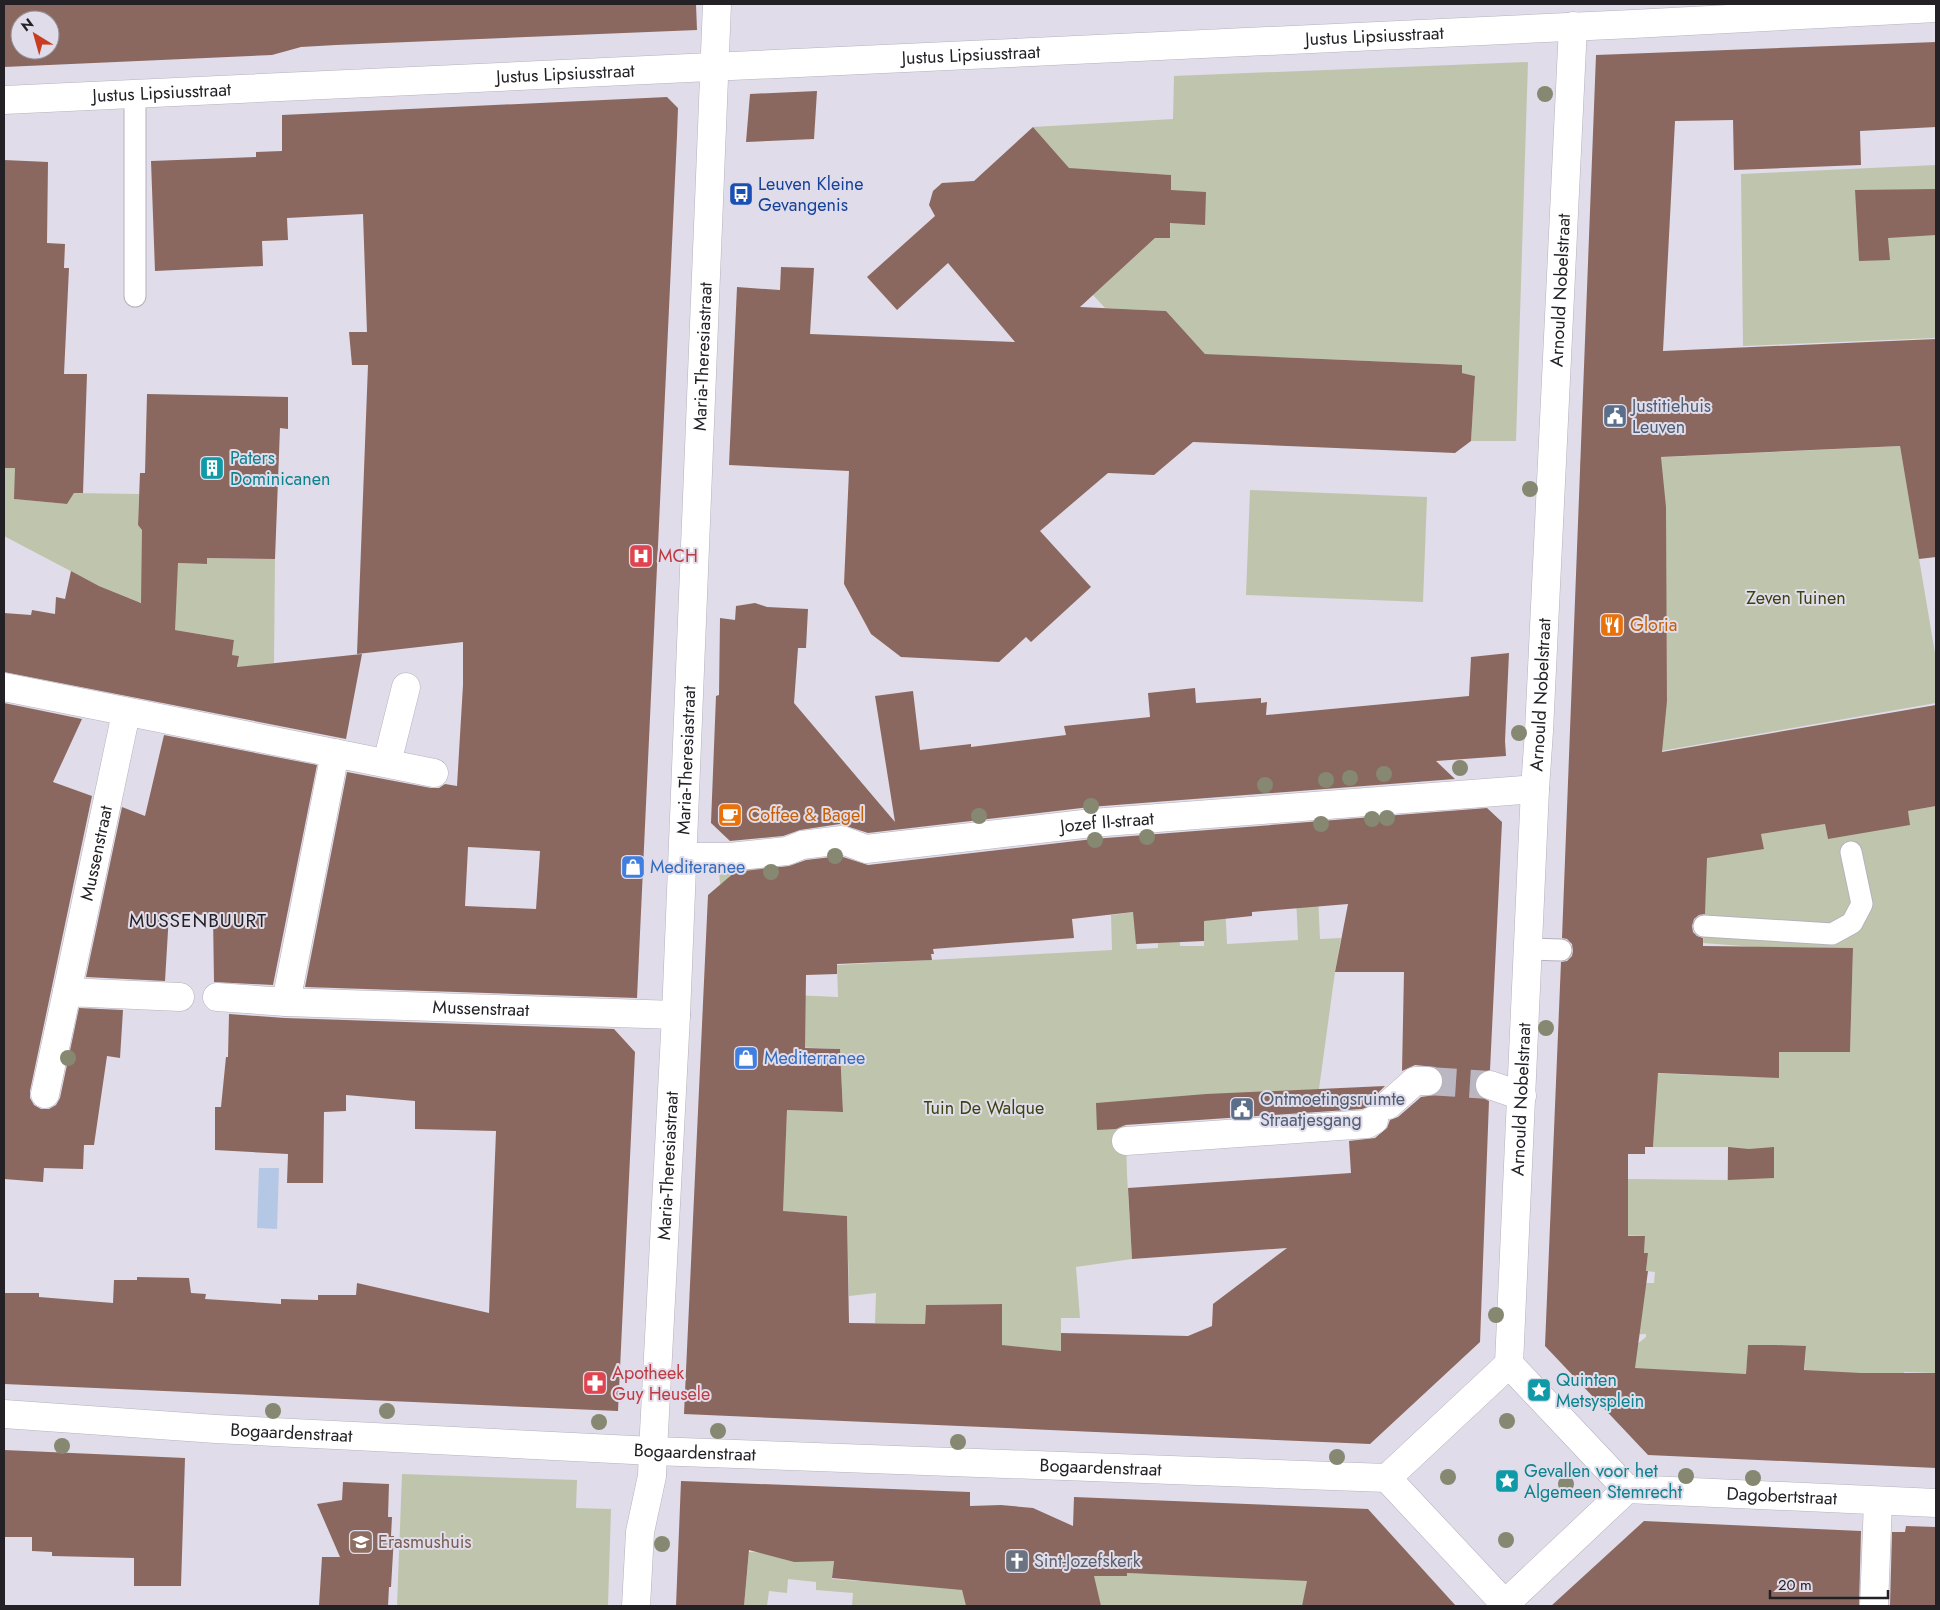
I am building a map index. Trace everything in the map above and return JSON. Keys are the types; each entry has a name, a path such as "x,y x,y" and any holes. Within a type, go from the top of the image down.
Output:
{"street":[{"name":"Maria-Theresiastraat","path":"636,1606 640,1532 652,1476 676,1016 717,4"},
{"name":"Justus Lipsiusstraat","path":"4,100 1936,8"},
{"name":"Arnould Nobelstraat","path":"1509,1364 1535,789 1573,26"},
{"path":"387,763 406,687"},
{"path":"4,688 434,773"},
{"name":"Mussenstraat","path":"45,1094 126,713"},
{"path":"286,1002 335,752"},
{"name":"Jozef II-straat","path":"683,857 715,858 788,851 802,845 842,840 866,849 1092,823 1535,789"},
{"path":"67,992 180,997"},
{"name":"Mussenstraat","path":"217,997 286,1002 676,1016"},
{"path":"1126,1141 1367,1124 1414,1081 1428,1081"},
{"path":"1490,1085 1522,1096"},
{"path":"1509,1364 1627,1489 1505,1605 1387,1478 1509,1364"},
{"name":"Bogaardenstraat","path":"4,1414 216,1429 653,1451 1387,1478"},
{"name":"Dagobertstraat","path":"1627,1489 1936,1503"},
{"path":"1874,1606 1878,1501"}],"lane":[{"path":"135,296 136,94"},
{"path":"1704,926 1832,934 1852,923 1862,904 1851,852"},
{"path":"1529,949 1561,950"}],"green space":[{"path":"1528,62 1516,441 1471,441 1475,376 1462,373 1462,365 1205,354 1166,311 1105,308 1093,295 1155,238 1170,237 1171,175 1097,170 1095,207 1061,159 1033,127 1173,119 1174,76"},
{"path":"1936,165 1936,338 1743,346 1741,174"},
{"name":"Zeven Tuinen","path":"1900,446 1936,659 1936,703 1569,767 1571,721 1667,703 1665,503 1580,507 1580,461"},
{"path":"4,468 15,468 15,499 67,504 74,493 139,494 138,525 177,563 206,564 207,558 275,559 274,663 237,668 239,656 232,655 234,640 175,630 157,601 139,602 99,586 4,536"},
{"path":"1250,490 1427,497 1423,602 1246,595"},
{"path":"1936,806 1936,1373 1904,1372 1903,1376 1802,1409 1806,1347 1748,1345 1746,1375 1656,1394 1622,1356 1646,1337 1646,1334 1619,1335 1645,1283 1654,1283 1655,1272 1646,1271 1648,1253 1644,1253 1645,1236 1609,1235 1628,1179 1727,1180 1728,1147 1653,1147 1655,1116 1645,1073 1755,1077 1755,1051 1850,1052 1853,948 1756,947 1703,943 1706,881 1683,846 1764,849 1761,834 1825,824 1828,838 1850,835 1908,811"},
{"path":"780,865 782,878 720,884 719,871"},
{"name":"Tuin De Walque","path":"1318,894 1320,939 1341,938 1319,1089 1125,1101 1132,1259 1076,1267 1080,1318 1061,1318 1061,1351 1002,1350 1002,1304 926,1305 925,1324 875,1323 876,1293 849,1296 847,1216 798,1212 782,1224 787,1110 843,1112 840,1049 791,1047 792,995 838,997 837,965 1112,950 1111,915 1134,912 1137,949 1158,948 1157,910 1179,907 1180,946 1204,946 1203,905 1225,903 1227,944 1298,940 1296,896"},
{"path":"402,1474 577,1480 576,1508 611,1509 608,1606 397,1606"},
{"path":"836,1542 832,1579 859,1581 861,1561 962,1590 966,1606 852,1606 853,1593 816,1590 816,1582 788,1579 787,1593 769,1591 767,1606 744,1606 749,1552 775,1553 783,1559 794,1562"},
{"path":"1127,1573 1304,1580 1339,1586 1317,1606 1101,1606 1090,1576 1126,1576"}],"water":[{"path":"259,1168 279,1168 277,1229 257,1228"}],"building":[{"path":"4,4 696,4 697,30 301,47 272,55 4,67"},
{"path":"1936,42 1936,127 1860,131 1861,165 1734,170 1733,120 1675,121 1663,351 1936,339 1936,557 1919,559 1900,446 1661,457 1666,507 1667,701 1662,752 1936,705 1936,806 1908,811 1910,825 1828,839 1825,824 1761,834 1764,849 1707,858 1705,914 1699,915 1694,919 1692,926 1693,932 1703,938 1703,946 1853,948 1850,1052 1779,1052 1779,1078 1658,1073 1653,1147 1645,1147 1645,1154 1628,1154 1628,1236 1645,1236 1644,1253 1648,1253 1646,1271 1648,1271 1635,1368 1746,1374 1748,1345 1776,1345 1806,1346 1804,1370 1861,1373 1936,1373 1936,1468 1648,1455 1545,1346 1561,962 1567,961 1572,956 1573,951 1572,944 1567,939 1562,938 1596,55"},
{"path":"817,91 814,139 746,142 750,94"},
{"path":"667,97 678,108 637,998 305,987 347,772 431,788 439,788 445,784 457,786 463,685 463,642 357,654 368,365 352,365 349,332 367,332 363,214 287,218 288,240 262,241 263,266 155,271 151,161 256,157 256,152 282,151 282,115","holes":["468,847 540,851 536,909 465,906"]},
{"path":"1033,127 1069,168 1171,175 1171,190 1206,192 1205,225 1170,223 1170,238 1155,238 1080,307 1166,311 1205,354 1462,365 1462,373 1475,376 1471,441 1455,453 1193,442 1154,475 1108,473 1040,531 1091,587 1031,642 1026,637 999,662 901,657 871,634 844,584 849,471 729,465 737,287 780,290 781,267 814,268 810,334 1015,342 948,263 897,310 867,277 935,216 929,205 933,191 942,183 974,181"},
{"path":"4,160 48,162 47,243 65,244 64,268 69,268 64,374 87,374 83,493 74,493 67,504 14,499 15,468 4,468"},
{"path":"1936,189 1936,235 1888,238 1890,260 1859,261 1855,190"},
{"path":"147,394 288,397 288,429 280,428 275,559 207,558 207,564 178,563 175,630 234,640 232,655 239,656 237,667 362,654 346,739 4,672 4,613 31,615 32,610 55,614 56,597 65,599 71,571 99,586 141,603 142,530 138,525 140,473 145,473"},
{"path":"755,603 767,607 808,609 806,648 798,648 794,703 895,822 875,696 913,691 920,750 971,744 971,747 1066,735 1064,726 1150,717 1148,693 1195,688 1196,703 1261,698 1261,703 1267,702 1266,715 1469,696 1471,657 1509,653 1506,756 1436,761 1455,779 1090,807 868,833 840,824 800,830 783,836 730,841 711,823 716,696 719,695 720,618 735,620 736,606"},
{"path":"4,703 82,719 53,782 92,796 30,1091 30,1098 34,1105 41,1109 49,1109 56,1105 60,1098 79,1008 123,1010 120,1058 107,1056 94,1145 84,1145 83,1169 44,1168 43,1182 4,1179"},
{"path":"164,735 317,765 273,985 214,982 213,915 169,914 165,981 86,977 122,807 145,816"},
{"path":"1487,808 1502,822 1490,1070 1479,1074 1475,1079 1475,1088 1479,1096 1489,1101 1480,1342 1370,1444 684,1414 708,895 735,872 789,866 806,860 840,856 868,865 1093,839","holes":["1348,904 1335,972 1404,972 1402,1071 1415,1065 1435,1067 1442,1074 1444,1081 1442,1088 1435,1095 1421,1097 1398,1117 1390,1120 1387,1128 1375,1138 1349,1141 1351,1173 1128,1188 1132,1259 1287,1248 1213,1304 1212,1326 1188,1336 1061,1333 1061,1351 1002,1345 1002,1304 926,1305 925,1324 849,1323 847,1216 783,1211 787,1110 843,1112 840,1049 805,1048 806,975 837,974 837,964 932,960 931,954 934,954 933,949 1074,938 1072,919 1133,912 1136,944 1204,941 1204,921 1252,916 1252,912"]},
{"path":"229,1014 285,1018 614,1029 635,1052 618,1411 4,1384 4,1293 39,1293 39,1297 113,1303 114,1280 137,1280 137,1277 189,1278 191,1293 206,1294 205,1299 281,1304 281,1299 318,1300 318,1295 356,1295 357,1283 489,1313 496,1131 415,1129 415,1101 346,1095 346,1111 324,1112 323,1183 287,1183 288,1154 215,1150 215,1107 221,1107 226,1057 228,1057"},
{"name":"Ontmoetingsruimte Straatjesgang","path":"1385,1086 1373,1100 1373,1105 1362,1109 1125,1125 1116,1129 1097,1130 1096,1103 1206,1094"},
{"path":"1728,1147 1749,1149 1774,1147 1774,1178 1728,1180"},
{"path":"4,1450 185,1458 181,1586 134,1586 134,1558 52,1556 52,1552 32,1551 32,1537 4,1537"},
{"path":"681,1481 970,1492 970,1506 1001,1505 1033,1508 1073,1526 1074,1497 1368,1509 1456,1606 1302,1606 1307,1581 1127,1573 1127,1576 1094,1576 1101,1606 966,1606 962,1590 832,1578 834,1561 794,1562 749,1550 744,1606 676,1606"},
{"name":"Erasmushuis","path":"343,1482 389,1484 388,1517 392,1517 391,1536 394,1536 388,1606 319,1606 322,1557 340,1557 317,1504 342,1500"},
{"path":"1644,1521 1861,1531 1859,1606 1551,1606"},
{"path":"1906,1526 1936,1527 1936,1606 1890,1606 1892,1532 1905,1532"}],"tunnel":[{"path":"1428,1081 1490,1085"}],"place":[{"name":"Leuven Kleine Gevangenis","path":"741,194"},
{"name":"Justitiehuis Leuven","path":"1615,416"},
{"name":"Paters Dominicanen","path":"212,468"},
{"name":"MCH","path":"641,556"},
{"name":"Gloria","path":"1612,625"},
{"name":"Coffee & Bagel","path":"730,815"},
{"name":"Mediteranee","path":"633,867"},
{"name":"Mediterranee","path":"746,1058"},
{"name":"Ontmoetingsruimte Straatjesgang","path":"1242,1109"},
{"name":"Apotheek Guy Heusele","path":"595,1383"},
{"name":"Quinten Metsysplein","path":"1539,1390"},
{"name":"Gevallen voor het Algemeen Stemrecht","path":"1507,1481"},
{"name":"Erasmushuis","path":"361,1542"},
{"name":"Sint-Jozefskerk","path":"1017,1561"}],"district":[{"name":"MUSSENBUURT","path":"198,920"}]}
